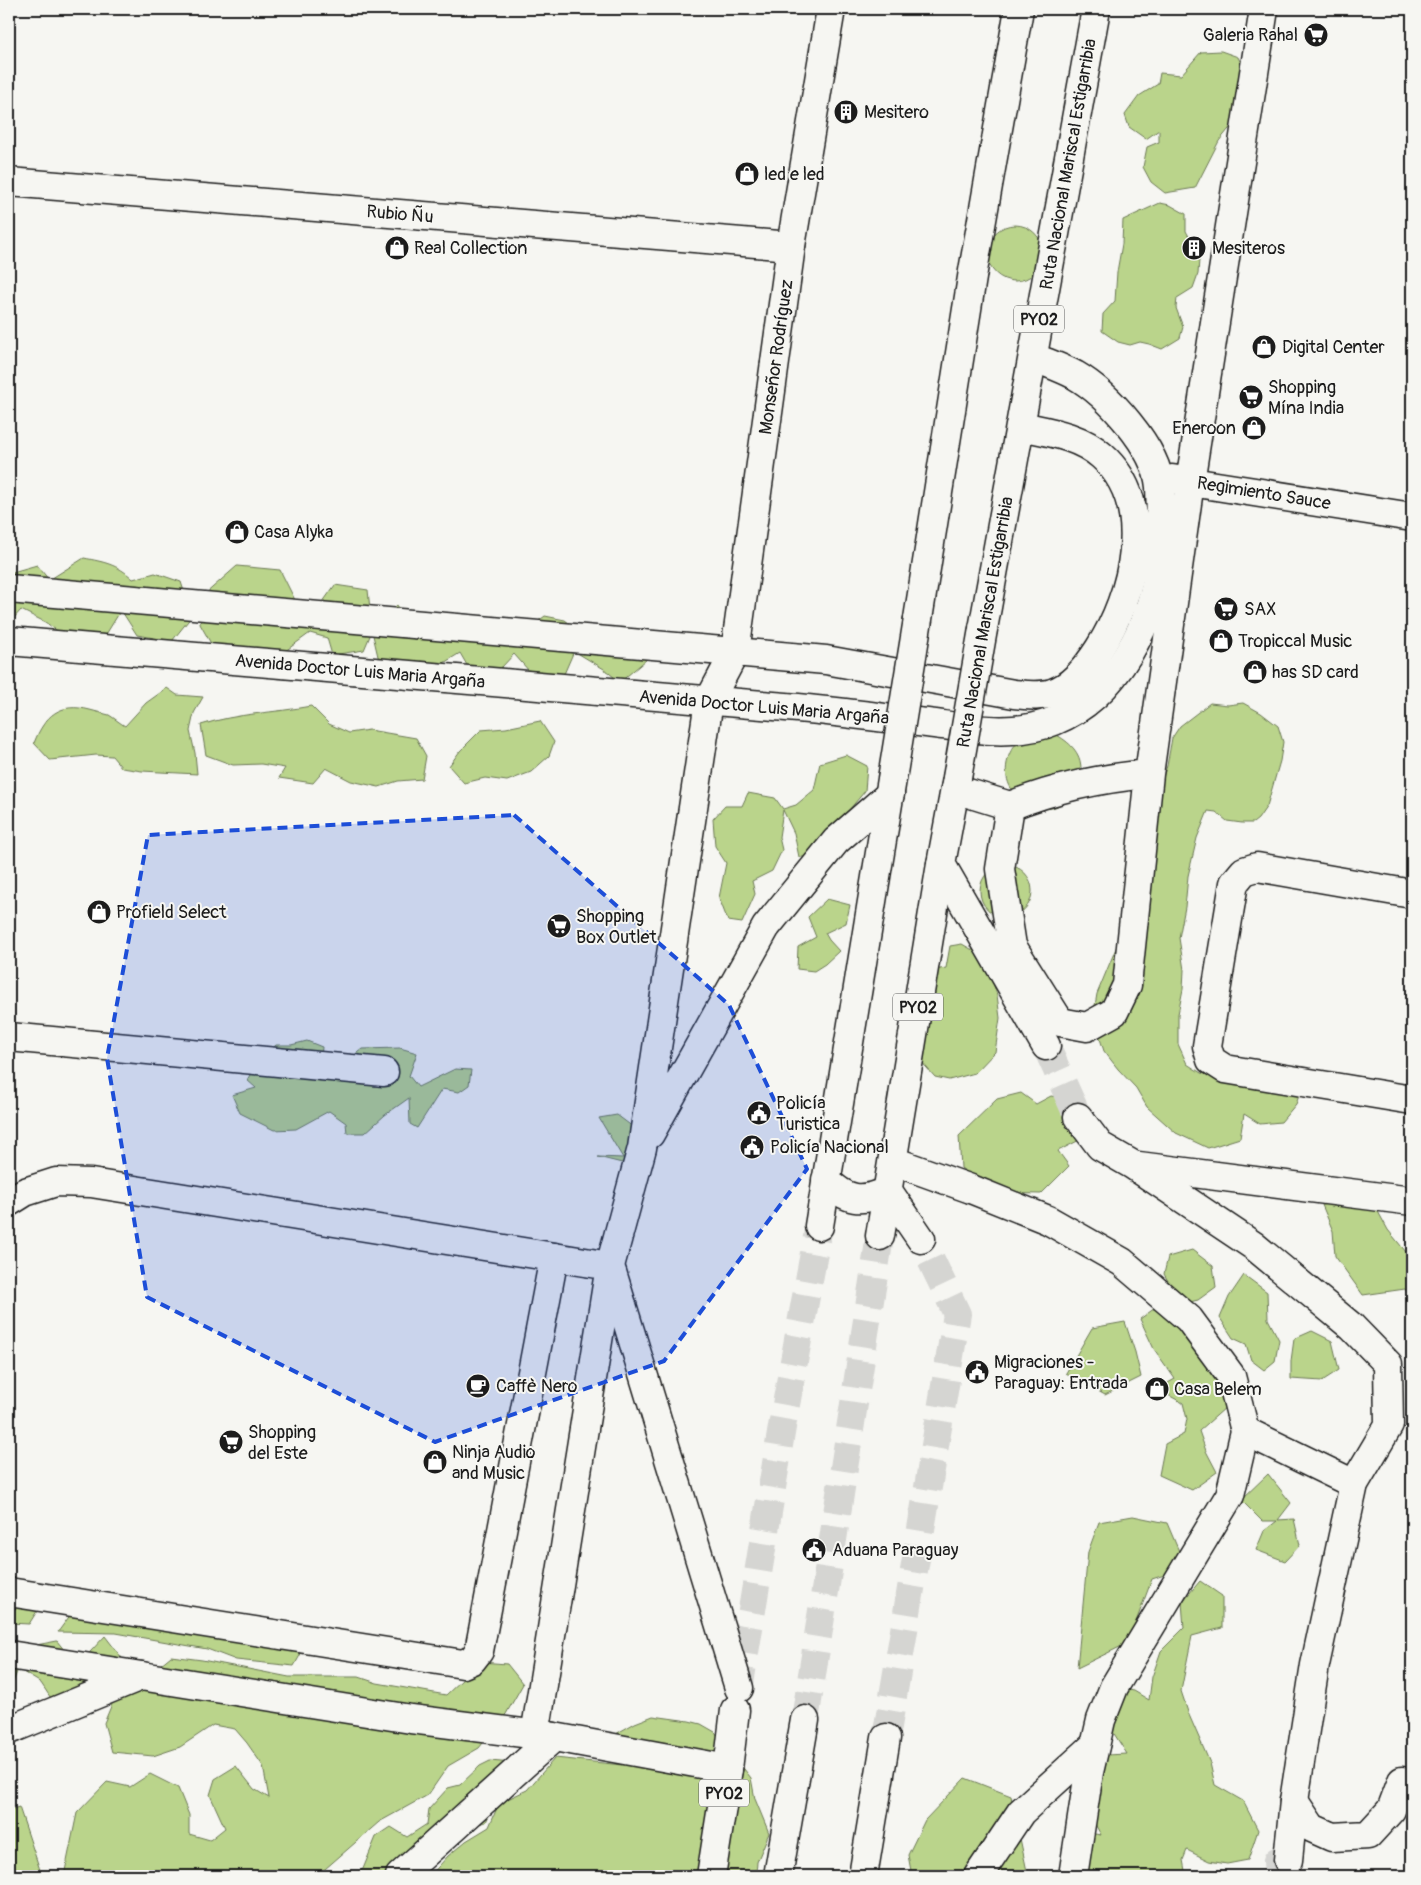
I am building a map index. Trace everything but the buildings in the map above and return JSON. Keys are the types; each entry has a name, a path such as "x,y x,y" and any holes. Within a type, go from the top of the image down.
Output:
{"main road":[{"name":"Monseñor Rodríguez","path":"642,1148 709,701 735,652 791,246 831,9"},
{"path":"818,1226 972,281 1020,9"},
{"name":"Ruta Nacional Mariscal Estigarribia","path":"880,1236 941,864 1096,9"},
{"path":"1010,806 1000,869 1012,946 1060,1022 1087,1027 1114,1012 1127,985 1150,774 1190,482 1264,9"},
{"name":"Rubio Ñu","path":"9,182 791,246"},
{"name":"Avenida Doctor Luis Maria Argaña","path":"9,641 821,710 1002,731 1033,728 1056,720 1081,707 1100,692 1123,663 1140,631 1152,596 1160,560 1162,518 1159,477 1142,442 1109,402 1096,390 1075,375 1033,357"},
{"path":"9,589 826,660 1014,694 1040,695 1054,692 1084,671 1095,656 1119,614 1134,558 1134,524 1128,492 1116,470 1102,455 1083,443 1062,435 1021,426"},
{"name":"Regimiento Sauce","path":"1116,470 1412,516"},
{"path":"956,783 1010,806 1066,787 1118,777 1150,774"},
{"path":"400,1876 545,1736 610,1266 642,1148 766,927 836,842 891,786"},
{"path":"941,864 1046,1046"},
{"path":"1412,894 1257,867 1244,871 1234,883 1206,1046 1211,1060 1225,1069 1412,1100"},
{"path":"9,1037 384,1072"},
{"path":"1078,1117 1100,1146 1134,1165 1254,1246 1352,1327 1388,1364 1401,1428 1354,1484 1316,1665 1294,1801 1288,1860"},
{"path":"892,1162 971,1189 1048,1220 1122,1262 1189,1319 1231,1376 1245,1430 1230,1495 1114,1687 1101,1720 1089,1772 1073,1876"},
{"path":"1134,1165 1412,1201"},
{"path":"826,1180 839,1192 856,1199 873,1197 888,1191 922,1239"},
{"path":"9,1202 25,1192 56,1182 91,1183 372,1230 610,1266"},
{"path":"9,1592 463,1664 472,1660 479,1651 554,1257"},
{"name":"PY02","path":"610,1266 737,1699 711,1876"},
{"path":"1245,1430 1354,1484"},
{"path":"9,1655 411,1719 545,1736 728,1769"},
{"path":"9,1730 141,1676"},
{"path":"778,1876 805,1720"},
{"path":"863,1876 886,1738"},
{"path":"978,1876 1022,1812 1095,1745"},
{"path":"1294,1801 1312,1828 1318,1831 1332,1837 1368,1835 1391,1810 1402,1781"}],"highlighted area":[{"path":"514,815 729,1005 807,1169 664,1361 435,1442 147,1297 107,1058 148,835"}],"green space":[{"path":"1221,51 1238,57 1248,79 1242,113 1219,141 1195,188 1165,193 1151,182 1143,167 1147,147 1159,142 1159,130 1146,139 1129,127 1125,115 1139,96 1158,84 1160,73 1181,75 1201,52"},
{"path":"1160,203 1170,205 1186,214 1186,231 1192,242 1200,245 1198,274 1193,288 1177,298 1176,308 1183,327 1180,338 1162,349 1140,342 1130,345 1118,342 1102,331 1103,314 1115,301 1123,220"},
{"path":"1009,225 1021,225 1031,229 1039,237 1043,253 1039,269 1031,277 1021,281 1009,281 999,277 991,269 987,259 987,247 991,237 999,229"},
{"path":"84,558 104,562 116,567 133,579 155,573 181,582 192,616 172,641 137,635 121,610 105,636 77,645 45,622 21,610 12,620 9,620 9,573 37,565 49,580"},
{"path":"237,566 280,570 297,604 320,606 335,585 368,590 372,629 397,605 413,629 521,634 545,616 565,620 600,647 653,654 620,682 604,669 574,651 564,674 538,681 514,654 502,667 475,679 460,653 442,664 419,687 380,665 372,631 364,650 332,655 327,638 310,633 277,657 218,656 200,624 204,595"},
{"path":"167,688 177,695 203,697 194,713 190,731 197,774 122,768 112,756 96,755 50,760 34,743 43,725 55,713 62,710 79,708 109,715 125,726 146,703"},
{"path":"1210,703 1228,705 1243,703 1261,713 1278,726 1283,742 1280,761 1267,806 1258,819 1253,823 1227,821 1216,812 1208,811 1197,838 1188,876 1179,938 1184,970 1183,989 1178,1014 1178,1044 1187,1064 1201,1073 1300,1093 1296,1104 1281,1122 1260,1124 1244,1114 1240,1138 1208,1148 1176,1133 1147,1107 1136,1088 1104,1051 1093,1017 1097,994 1121,936 1160,784 1167,766 1172,738 1180,726"},
{"path":"311,706 329,724 349,733 369,730 416,738 426,756 422,779 398,781 379,787 351,781 326,768 313,783 279,778 285,768 261,764 233,765 206,755 201,725 242,716"},
{"path":"540,721 554,742 549,756 531,772 507,781 485,778 464,783 449,766 460,751 481,730 506,728"},
{"path":"1055,734 1065,740 1079,757 1080,776 1071,794 1061,804 1050,808 1038,808 1027,804 1017,796 1010,786 1006,773 1008,759 1012,749 1021,741"},
{"path":"846,755 867,766 865,791 838,823 823,857 799,857 794,833 783,810 779,837 782,850 772,871 752,881 755,894 742,923 728,921 719,898 726,863 715,846 713,819 725,806 742,806 748,793 775,798 783,809 796,805 814,790 820,763"},
{"path":"1001,865 1011,865 1025,872 1032,886 1032,896 1025,910 1011,917 1001,917 991,913 984,906 980,896 980,886 984,876 991,869"},
{"path":"827,899 850,905 846,923 825,933 839,951 814,971 797,969 798,947 816,937 808,917"},
{"path":"962,944 978,953 987,965 997,995 1000,1018 995,1052 975,1073 949,1080 935,1077 919,1059 923,972 946,968 950,946"},
{"path":"307,1041 322,1047 320,1071 339,1067 362,1049 400,1048 417,1053 409,1076 418,1087 455,1069 471,1070 469,1085 459,1092 442,1089 417,1128 410,1124 409,1098 385,1115 365,1133 347,1133 346,1123 329,1111 296,1129 274,1130 240,1113 232,1095 256,1088 247,1080 258,1061 276,1045 291,1045"},
{"path":"1021,1093 1036,1104 1051,1096 1081,1102 1099,1130 1058,1151 1069,1166 1041,1194 995,1193 961,1168 959,1136 997,1099"},
{"path":"617,1115 633,1127 626,1164 598,1157 623,1158 599,1118"},
{"path":"1369,1195 1388,1230 1406,1252 1412,1253 1412,1298 1405,1289 1363,1295 1335,1256 1333,1231 1322,1205"},
{"path":"1192,1250 1213,1266 1216,1287 1198,1300 1186,1303 1172,1288 1164,1274 1168,1257"},
{"path":"1244,1275 1267,1292 1268,1319 1279,1340 1275,1361 1264,1370 1251,1360 1246,1344 1233,1338 1220,1318 1229,1297"},
{"path":"1166,1300 1215,1355 1225,1408 1199,1431 1206,1451 1217,1472 1192,1490 1159,1475 1165,1444 1184,1434 1187,1419 1183,1403 1157,1389 1175,1379 1154,1349 1140,1319"},
{"path":"1125,1322 1141,1377 1105,1395 1066,1373 1092,1328"},
{"path":"1312,1331 1332,1341 1339,1370 1322,1381 1291,1379 1294,1339"},
{"path":"1268,1474 1291,1503 1278,1520 1294,1519 1300,1545 1285,1561 1256,1550 1264,1531 1277,1521 1262,1521 1241,1500"},
{"path":"1133,1516 1167,1523 1186,1568 1152,1579 1128,1643 1077,1668 1088,1552 1099,1522"},
{"path":"1200,1581 1222,1596 1222,1628 1192,1636 1181,1691 1189,1715 1210,1763 1215,1785 1243,1801 1258,1830 1248,1860 1227,1864 1209,1861 1187,1850 1183,1860 1186,1876 1073,1876 1095,1834 1101,1835 1090,1815 1106,1755 1127,1754 1106,1721 1114,1687 1134,1691 1149,1700 1152,1677 1161,1651 1184,1628 1182,1602"},
{"path":"9,1587 39,1608 29,1624 9,1623"},
{"path":"79,1603 303,1650 294,1666 236,1660 207,1649 116,1633 58,1632"},
{"path":"105,1636 135,1675 58,1709 41,1683 18,1669 9,1693 9,1643 26,1647 57,1641 77,1666"},
{"path":"171,1656 289,1677 359,1677 377,1683 446,1695 481,1662 507,1664 523,1684 506,1714 479,1748 448,1766 428,1795 379,1822 317,1876 64,1876 77,1813 107,1782 130,1787 150,1774 178,1788 189,1815 189,1834 210,1840 225,1828 210,1795 215,1779 236,1766 254,1789 269,1798 263,1766 235,1729 213,1725 180,1747 153,1756 112,1752 104,1723 112,1704"},
{"path":"653,1716 701,1724 715,1732 751,1778 755,1799 769,1833 757,1862 756,1876 430,1876 448,1856 466,1841 489,1827 499,1803 527,1790 555,1758 622,1765 614,1735 635,1723"},
{"path":"490,1761 512,1763 486,1822 472,1826 422,1876 353,1876 363,1869 376,1837 391,1827 407,1837 427,1824 429,1809 448,1788 460,1785 480,1766"},
{"path":"965,1778 1011,1796 1028,1876 912,1876 908,1855 925,1820"},
{"path":"19,1807 42,1876 9,1876 9,1810"}],"tunnel":[{"path":"1046,1046 1078,1117"},
{"path":"738,1695 783,1421 819,1226"},
{"path":"805,1720 880,1236"},
{"path":"886,1738 957,1314 921,1239"},
{"path":"1278,1876 1277,1861 1288,1860"}],"place":[{"name":"Galeria Rahal","path":"1316,35"},
{"name":"Mesitero","path":"846,112"},
{"name":"led e led","path":"747,174"},
{"name":"Real Collection","path":"397,248"},
{"name":"Mesiteros","path":"1194,248"},
{"name":"Digital Center","path":"1264,347"},
{"name":"Shopping Mína India","path":"1251,397"},
{"name":"Eneroon","path":"1254,428"},
{"name":"Casa Alyka","path":"237,532"},
{"name":"SAX","path":"1226,609"},
{"name":"Tropiccal Music","path":"1221,641"},
{"name":"has SD card","path":"1255,672"},
{"name":"Profield Select","path":"99,912"},
{"name":"Shopping Box Outlet","path":"559,926"},
{"name":"Policía Turistica","path":"759,1113"},
{"name":"Policía Nacional","path":"752,1147"},
{"name":"Migraciones - Paraguay: Entrada","path":"977,1372"},
{"name":"Caffè Nero","path":"478,1386"},
{"name":"Casa Belem","path":"1157,1389"},
{"name":"Shopping del Este","path":"231,1442"},
{"name":"Ninja Audio and Music","path":"435,1462"},
{"name":"Aduana Paraguay","path":"814,1550"}]}
